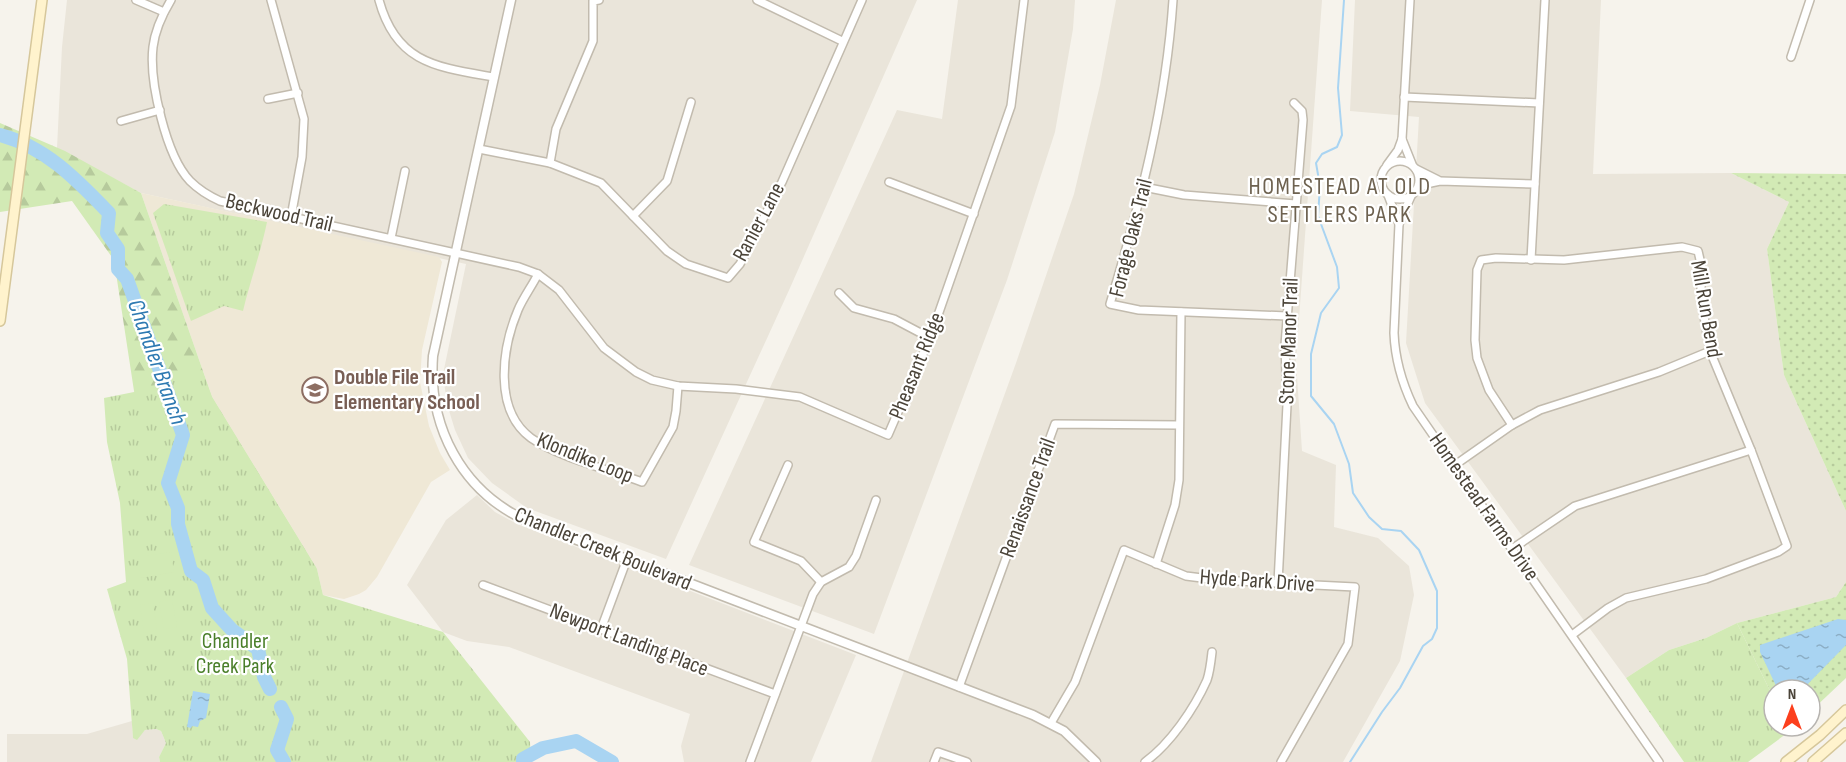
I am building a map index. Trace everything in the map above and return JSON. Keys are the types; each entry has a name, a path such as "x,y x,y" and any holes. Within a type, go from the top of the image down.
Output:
{"main road":[{"path":"0,321 42,0"},
{"path":"1786,762 1820,735 1846,710"},
{"path":"1813,762 1846,733"}],"street":[{"path":"136,0 164,12"},
{"name":"Beckwood Trail","path":"171,0 156,31 152,58 153,78 176,161 190,181 220,201 455,253"},
{"path":"271,0 303,112 304,138 291,217"},
{"path":"379,0 385,20 404,49 429,63 493,77"},
{"name":"Chandler Creek Boulevard","path":"511,0 436,340 432,368 436,411 450,448 478,487 499,507 525,520 1050,723 1074,740 1096,762"},
{"path":"550,164 556,129 593,41 593,1 598,0"},
{"path":"757,0 842,40"},
{"name":"Ranier Lane","path":"479,149 550,164 601,183 667,251 686,264 728,278 740,264 782,182 842,40 862,0"},
{"name":"Pheasant Ridge","path":"455,253 519,267 538,274 559,290 604,348 636,372 652,380 678,386 754,391 800,398 888,435 930,338 1011,106 1024,0"},
{"name":"Forage Oaks Trail","path":"1173,0 1156,131 1144,187 1110,304 1180,312 1287,316"},
{"name":"Homestead Farms Drive","path":"1399,224 1388,194 1383,189 1381,177 1398,150 1402,139 1410,0"},
{"path":"1531,260 1545,0"},
{"path":"1791,57 1810,0"},
{"path":"268,99 298,93"},
{"path":"1404,97 1539,103"},
{"path":"633,216 667,181 691,102"},
{"name":"Stone Manor Trail","path":"1278,583 1285,469 1287,397 1285,345 1303,120 1302,111 1294,103"},
{"path":"121,121 160,110"},
{"name":"Homestead Farms Drive","path":"1402,139 1419,180 1399,224 1394,333 1397,362 1404,386 1413,406 1659,762"},
{"path":"1387,165 1399,161 1414,166 1440,181"},
{"path":"391,238 405,171"},
{"path":"1388,194 1399,199 1426,184 1440,181 1535,184"},
{"path":"889,182 974,214"},
{"path":"1144,187 1184,195 1296,204"},
{"name":"Mill Run Bend","path":"1512,425 1489,390 1477,358 1475,340 1477,270 1482,260 1488,258 1564,260 1682,247 1698,251 1701,264 1702,309 1710,351 1787,546 1778,552 1706,579 1626,598 1608,608 1572,635"},
{"name":"Klondike Loop","path":"538,274 518,310 508,347 504,381 505,398 514,419 530,437 555,450 642,482 673,427 678,386"},
{"path":"839,293 854,308 894,319 930,338"},
{"path":"1156,564 1177,495 1179,480 1180,312"},
{"path":"1455,465 1512,425 1551,406 1659,372 1710,351"},
{"name":"Renaissance Trail","path":"958,687 1055,424 1179,424"},
{"path":"1512,549 1575,506 1751,450"},
{"path":"788,465 754,542 795,557 807,566 821,582"},
{"path":"750,762 813,594 821,582 849,567 856,556 876,500"},
{"name":"Hyde Park Drive","path":"1050,723 1075,682 1124,550 1186,576 1218,580 1355,587 1348,644 1281,762"},
{"path":"601,629 627,559"},
{"name":"Newport Landing Place","path":"483,585 775,694"},
{"path":"1144,762 1155,755 1180,726 1207,678 1212,652"},
{"path":"934,762 938,752 967,762"}],"shaded area":[{"path":"67,0 917,0 790,288 666,559 527,508 492,483 468,458 455,430 447,404 443,374 466,264 141,193 57,148 62,47"},
{"path":"958,0 1075,0 1073,29 1055,132 1007,280 874,634 689,565 897,110 942,119"},
{"path":"1116,0 1322,0 1296,361 1302,451 1336,465 1334,527 1378,538 1409,566 1414,595 1400,661 1343,762 871,762 1016,363 1074,194 1100,85"},
{"path":"1355,0 1601,0 1593,174 1731,173 1789,202 1767,249 1784,375 1846,511 1846,582 1836,597 1737,623 1706,638 1669,650 1626,678 1425,403 1406,343 1419,117 1350,111"},
{"name":"Double File Trail Elementary School","path":"141,193 439,257 442,262 422,350 420,382 429,426 450,470 431,482 377,577 366,590 359,594 344,599 323,595 317,569 212,397"},
{"path":"477,495 495,512 517,524 856,655 811,762 684,762 681,746 690,714 509,647 467,641 443,632 407,585 446,520"},
{"path":"132,721 133,738 145,730 161,731 166,743 159,757 160,762 7,762 7,734 87,734"}],"green space":[{"path":"0,123 65,151 141,193 212,397 317,569 145,463 114,260 72,201 0,212"},
{"path":"1731,173 1846,174 1846,511 1784,375 1767,249 1789,202"},
{"path":"164,204 267,222 243,311 224,306 191,321 153,213"},
{"name":"Chandler Creek Park","path":"202,370 212,397 317,569 323,595 443,632 530,742 531,762 160,762 159,757 166,743 161,731 145,730 137,740 133,738 127,659 107,589 126,582 120,503 107,442 104,398 134,392"},
{"path":"171,552 174,572 141,578 138,557"},
{"path":"1846,582 1846,678 1822,701 1822,678 1764,678 1737,623 1836,597"},
{"path":"172,599 177,627 164,629 159,602"},
{"path":"153,603 157,630 144,633 140,605"},
{"path":"1737,623 1764,678 1762,738 1781,738 1748,762 1684,762 1626,678 1669,650 1706,638"}],"water":[{"path":"1838,619 1846,620 1846,645 1814,678 1772,678 1760,652 1760,645"},
{"path":"193,691 210,694 206,718 200,721 198,727 192,726 191,728 187,727"}],"waterway":[{"path":"1344,0 1338,88 1342,135 1337,147 1322,154 1316,163 1320,186 1318,216 1337,267 1339,288 1321,313 1311,354 1311,396 1334,424 1349,464 1353,493 1369,517 1382,529 1401,531 1419,550 1437,591 1437,628 1432,639 1423,646 1400,688 1350,762"},
{"name":"Chandler Branch","path":"0,135 17,140 60,166 109,213 107,233 118,249 118,269 127,279 183,435 168,483 178,508 178,524 191,571 203,580 212,608 232,630 258,649 264,677 270,689"},
{"name":"Chandler Branch","path":"281,707 287,719 277,750 284,762"},
{"name":"Chandler Branch","path":"523,762 523,759 543,748 576,741 612,762"}],"place":[{"name":"Double File Trail Elementary School","path":"315,390"}],"district":[{"name":"HOMESTEAD AT OLD SETTLERS PARK","path":"1340,200"}]}
